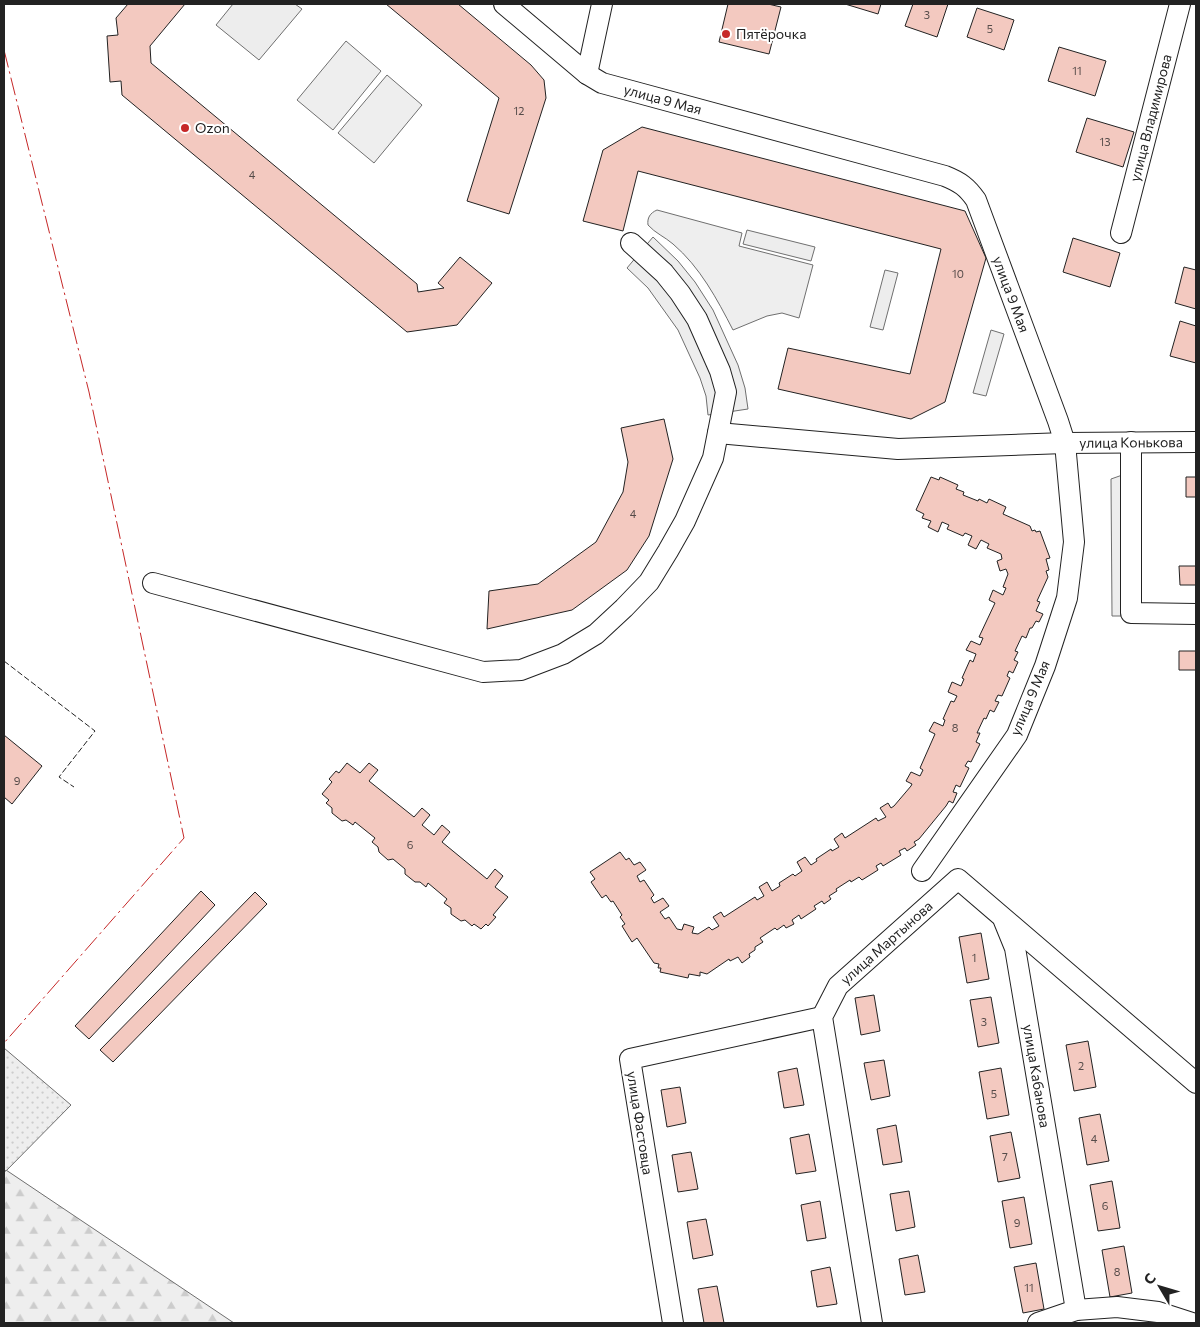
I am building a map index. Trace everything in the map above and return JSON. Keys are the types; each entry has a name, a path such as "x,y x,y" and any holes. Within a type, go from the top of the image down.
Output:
{"street":[{"name":"улица 9 Мая","path":"504,4 594,79 945,176 958,181 970,190 976,200 1065,443 1074,542 1066,598 1045,666 1017,735 922,870 952,874"},
{"path":"587,74 602,4"},
{"name":"улица Владимирова","path":"1121,233 1180,4"},
{"path":"153,583 483,672 520,670 563,654 596,634 649,582 686,521 713,458 726,392 720,371 697,319 680,293 664,274 631,243"},
{"name":"улица Конькова","path":"718,433 898,450 1065,443 1196,442"},
{"path":"1131,442 1130,614 1196,614"},
{"name":"улица Кабанова","path":"952,874 1000,912 1015,948 1076,1310"},
{"name":"улица Мартынова","path":"822,1017 838,986 952,874"},
{"path":"1002,916 1196,1083"},
{"path":"822,1017 872,1323"},
{"name":"улица Фастовца","path":"673,1323 630,1058 822,1017"},
{"path":"1038,1323 1076,1310 1117,1307 1158,1312 1192,1323"}],"green space":[{"path":"346,41 381,71 333,130 297,100"},
{"path":"387,75 422,105 374,163 338,133"},
{"path":"657,210 742,233 739,246 813,265 799,318 782,313 767,316 733,330 714,295 692,263 673,244 648,225 650,216"},
{"path":"4,1048 71,1105 4,1173"},
{"path":"6,1170 234,1323 4,1323 4,1173"}],"shaded area":[{"path":"233,4 295,4 302,9 259,60 216,25"},
{"path":"747,230 815,247 811,261 743,244"},
{"path":"653,237 678,261 695,282 713,310 738,365 745,388 748,409 708,415 706,396 700,378 678,330 648,288 627,268"},
{"path":"885,270 898,273 883,330 870,327"},
{"path":"991,330 1004,334 986,396 973,393"},
{"path":"1128,473 1129,616 1112,616 1111,479"}],"building":[{"path":"128,4 185,4 150,46 151,63 417,284 418,292 444,288 438,283 460,257 492,283 457,325 407,332 122,95 121,81 110,82 107,36 118,35 116,18"},
{"path":"386,4 458,4 531,65 544,80 546,98 509,214 467,201 499,98"},
{"path":"728,4 768,4 781,7 769,54 719,42"},
{"path":"845,4 881,4 878,14"},
{"path":"913,4 948,4 937,37 905,26"},
{"path":"977,8 1014,20 1004,50 967,37"},
{"path":"1059,47 1106,61 1095,96 1048,81"},
{"path":"1087,118 1134,132 1123,167 1076,152"},
{"path":"642,127 965,211 986,258 945,402 911,419 778,389 788,348 910,374 941,249 638,171 623,231 583,221 603,150"},
{"path":"1073,238 1120,253 1110,287 1063,272"},
{"path":"1184,267 1196,270 1196,309 1175,303"},
{"path":"1180,321 1196,326 1196,363 1170,356"},
{"path":"664,419 673,459 649,536 627,570 572,610 487,629 489,591 538,584 596,542 623,492 628,462 621,428"},
{"path":"931,477 939,480 940,477 958,485 956,489 964,492 963,495 978,501 979,499 987,503 989,499 1006,507 1003,514 1030,526 1032,531 1040,531 1050,558 1046,559 1049,570 1046,571 1048,577 1037,601 1040,602 1036,611 1043,614 1039,622 1036,621 1032,628 1030,628 1026,638 1022,636 1015,651 1018,652 1014,660 1018,662 1013,673 1009,671 1007,676 1010,678 1002,696 998,695 995,701 999,702 994,712 990,710 977,733 980,733 976,742 980,744 971,762 968,761 965,766 969,768 960,787 956,785 953,792 957,793 953,803 949,801 919,839 914,842 916,845 907,851 905,848 899,851 901,855 883,866 881,863 876,866 878,870 862,880 859,877 851,882 850,880 836,889 837,891 829,896 831,899 824,904 822,901 814,906 816,909 801,919 799,915 792,920 794,924 786,928 784,925 777,930 775,928 760,938 763,942 755,947 755,950 749,954 750,957 742,963 738,957 730,961 729,959 707,974 700,972 700,976 689,974 688,978 660,972 659,964 654,963 637,938 632,942 622,926 625,924 620,917 622,915 613,901 611,902 606,895 602,898 591,882 595,879 590,872 620,852 626,860 629,858 634,865 640,862 646,870 637,876 640,882 644,880 654,895 651,898 654,903 663,898 669,906 660,912 665,919 669,917 677,929 682,930 684,924 694,927 692,933 698,934 709,927 712,930 719,926 713,917 721,912 724,917 755,897 757,900 764,896 759,887 767,882 772,891 780,886 779,883 793,874 795,876 802,871 797,862 805,857 811,865 817,861 816,859 831,849 832,851 839,847 834,839 842,833 845,838 876,818 878,821 886,817 880,808 888,803 891,808 894,806 912,784 906,781 911,772 920,776 923,770 920,768 935,734 929,731 934,722 943,726 945,720 943,719 951,701 954,702 957,696 948,692 952,682 961,686 964,679 962,678 970,660 973,662 976,654 966,650 971,641 980,645 983,638 979,637 995,603 989,600 993,590 1003,595 1006,588 1003,587 1008,574 1006,569 1000,571 997,561 1002,559 1001,554 987,548 989,544 981,540 976,549 968,545 972,536 965,533 963,536 947,529 949,525 942,522 938,532 928,527 931,521 922,518 924,514 916,510"},
{"path":"1186,477 1196,477 1196,497 1186,497"},
{"path":"1179,566 1196,566 1196,585 1180,585"},
{"path":"1179,651 1196,651 1196,670 1179,670"},
{"path":"4,735 42,766 12,804 4,797"},
{"path":"347,763 360,773 369,763 378,770 369,781 414,817 422,808 430,815 422,825 434,835 442,825 450,832 442,842 487,879 495,869 503,876 495,887 508,897 493,915 496,917 488,926 486,924 481,929 474,924 472,926 465,920 461,921 451,914 451,908 444,903 447,899 428,883 426,887 420,882 415,882 405,874 405,869 393,859 388,860 372,842 375,838 355,822 353,825 346,820 342,821 332,813 332,808 326,803 329,800 322,794 332,782 329,779 336,771 339,773"},
{"path":"201,891 215,905 89,1039 75,1026"},
{"path":"255,892 267,904 113,1062 100,1050"},
{"path":"981,933 989,979 967,983 959,937"},
{"path":"874,995 880,1031 861,1035 855,998"},
{"path":"991,997 999,1043 978,1047 970,1000"},
{"path":"1088,1041 1096,1087 1074,1091 1066,1045"},
{"path":"884,1060 890,1096 871,1100 864,1063"},
{"path":"797,1068 804,1105 784,1108 778,1072"},
{"path":"1001,1068 1009,1115 987,1119 979,1072"},
{"path":"680,1087 686,1123 667,1127 661,1090"},
{"path":"1100,1114 1109,1161 1087,1165 1079,1118"},
{"path":"896,1125 902,1162 883,1165 877,1129"},
{"path":"1011,1132 1020,1178 998,1182 990,1136"},
{"path":"809,1134 816,1171 796,1174 790,1138"},
{"path":"691,1152 698,1189 678,1192 672,1155"},
{"path":"1112,1181 1120,1228 1098,1231 1090,1185"},
{"path":"909,1191 915,1227 896,1231 890,1194"},
{"path":"1024,1197 1032,1244 1010,1248 1002,1201"},
{"path":"820,1201 826,1238 807,1241 801,1205"},
{"path":"706,1219 713,1255 693,1259 687,1222"},
{"path":"1124,1246 1132,1293 1110,1297 1102,1250"},
{"path":"918,1255 925,1292 905,1295 899,1259"},
{"path":"1036,1263 1044,1309 1023,1313 1014,1267"},
{"path":"830,1267 837,1304 817,1307 811,1271"},
{"path":"717,1286 724,1323 704,1323 698,1289"}],"fence":[{"path":"4,661 95,731 59,777 74,787"}],"power":[{"path":"4,50 89,392 184,838 4,1043"}],"place":[{"name":"Пятёрочка","path":"726,34"},
{"name":"Ozon","path":"185,128"}]}
